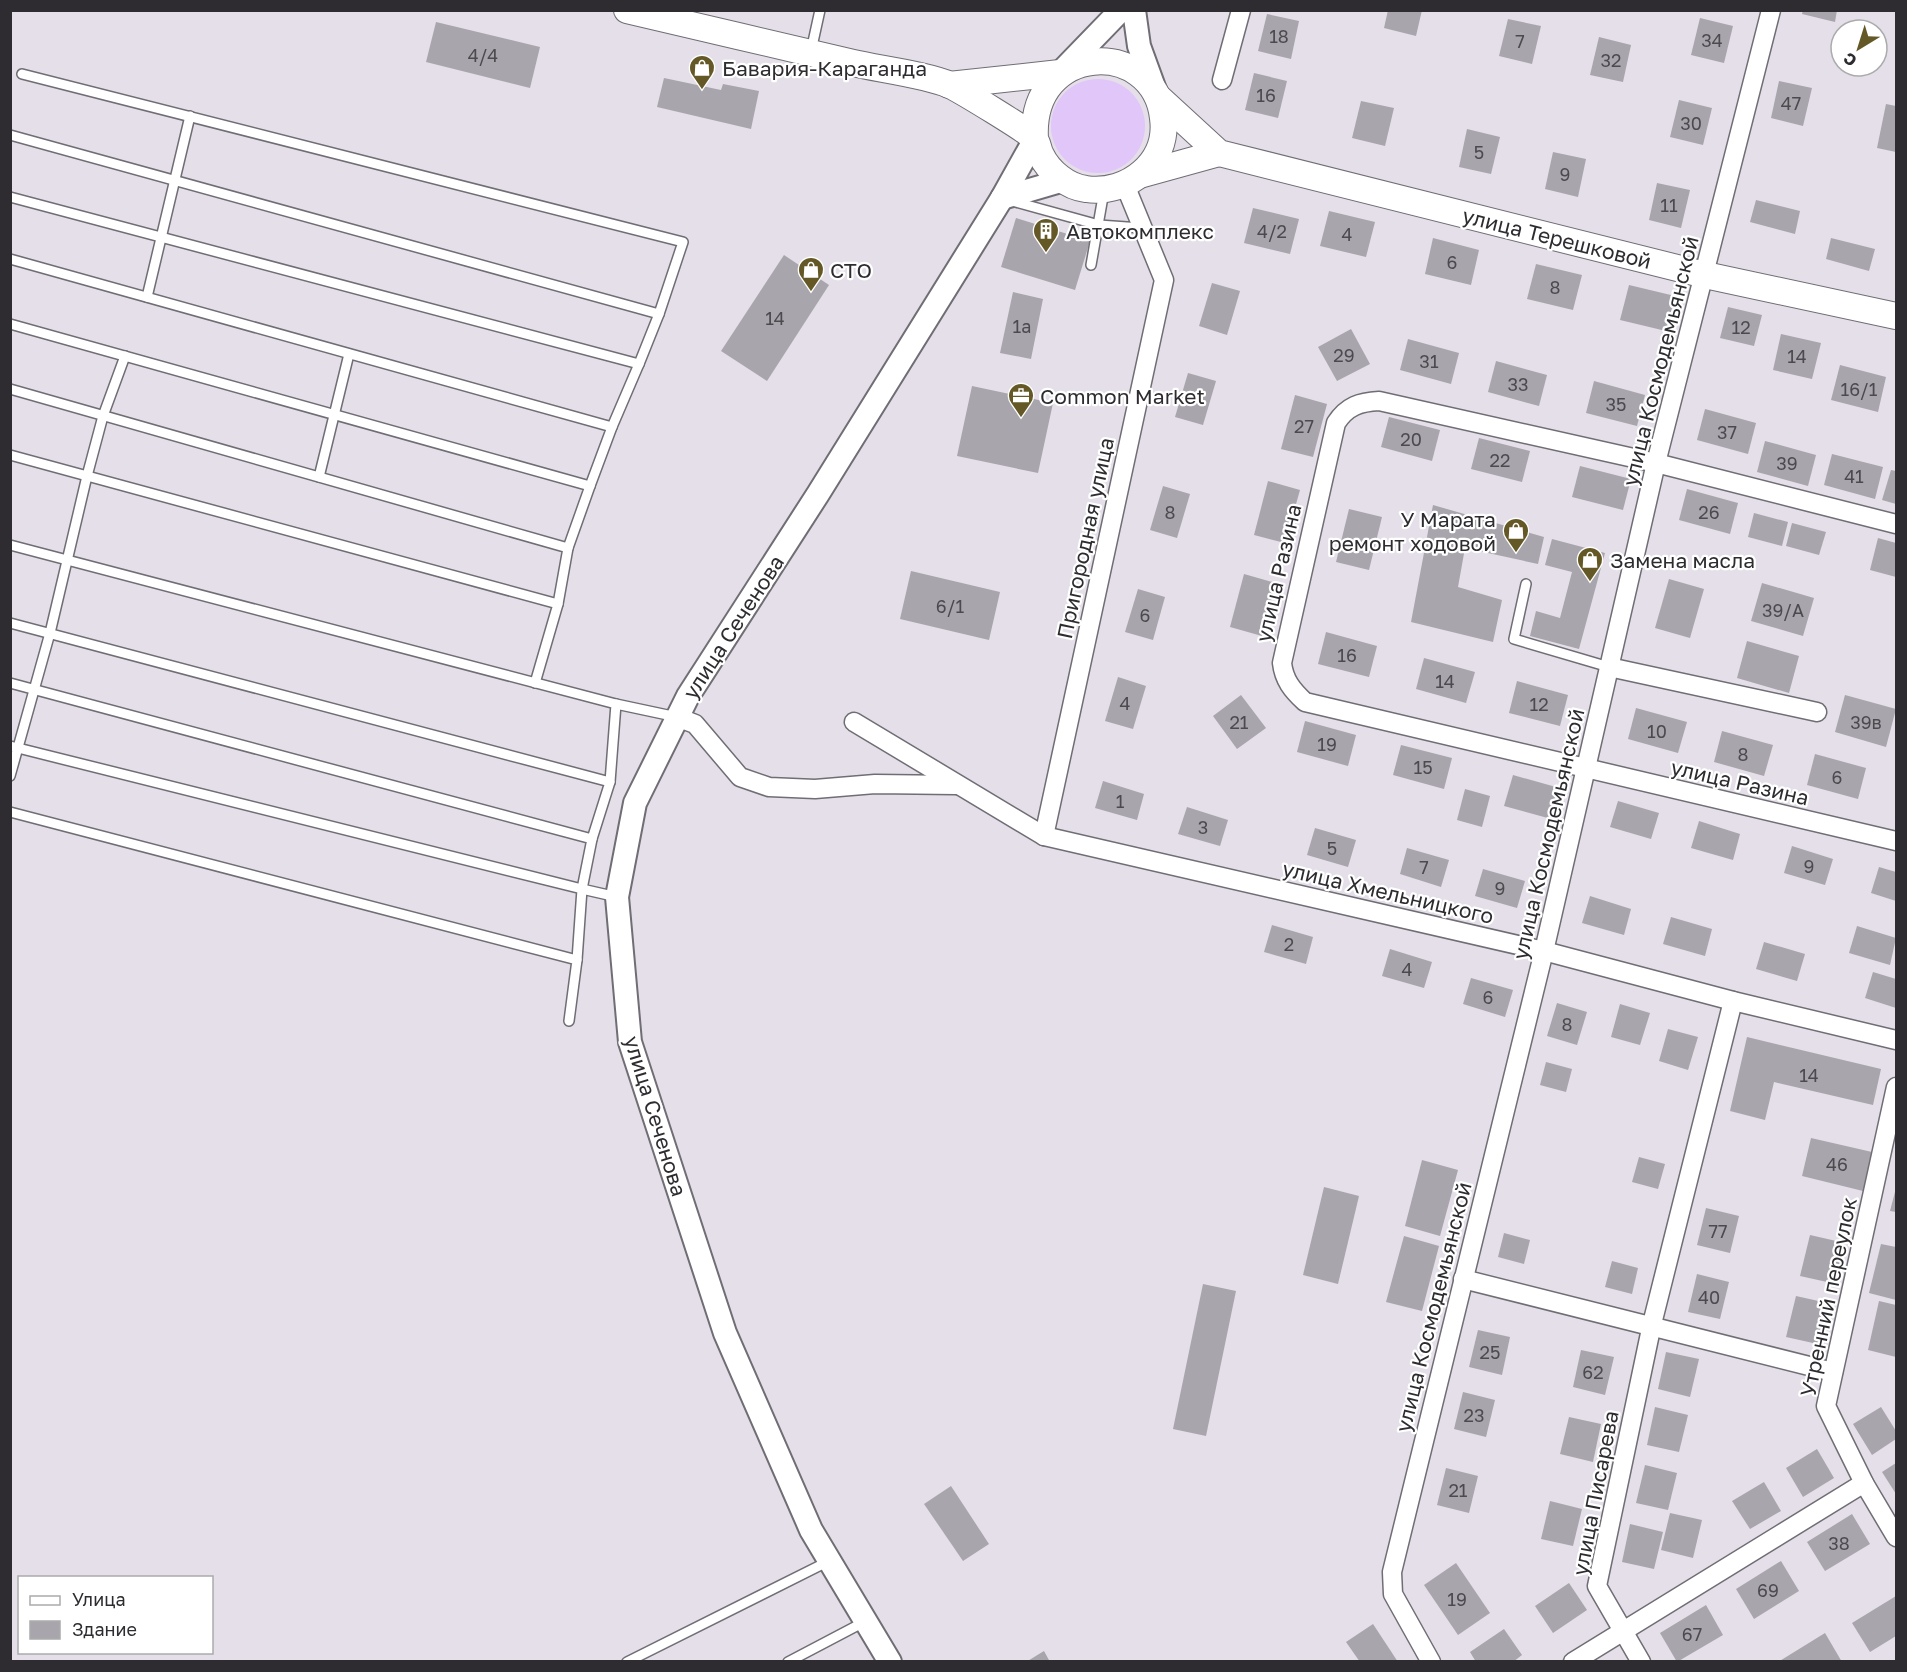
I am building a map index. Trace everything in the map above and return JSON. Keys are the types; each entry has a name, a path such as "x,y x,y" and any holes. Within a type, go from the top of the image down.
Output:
{"main road":[{"name":"улица Терешковой","path":"627,10 949,85 1035,139"},
{"name":"улица Терешковой","path":"1219,153 1124,183 1083,189 1064,180 1046,162 1035,139 1034,120 1038,102 1047,86 1060,73 1077,64 1096,61 1114,63 1132,70 1147,82 1158,98 1219,153 1705,275 1896,316"},
{"name":"улица Терешковой","path":"949,85 1060,73"},
{"path":"1124,183 1156,158 1163,138 1163,117 1158,98"}],"street":[{"path":"1060,73 1121,10"},
{"path":"1134,10 1139,46 1158,98"},
{"path":"1222,80 1241,10"},
{"name":"улица Космодемьянской","path":"1431,1662 1393,1594 1392,1572 1544,951 1656,463 1771,10"},
{"name":"улица Сеченова","path":"890,1662 811,1530 725,1333 630,1042 617,897 635,803 688,696 818,494 1002,198 1035,139"},
{"path":"1002,198 1064,180"},
{"name":"Пригородная улица","path":"1044,836 1164,280 1124,183"},
{"name":"улица Разина","path":"1896,524 1656,463 1379,401 1351,406 1336,423 1283,650 1284,675 1292,691 1305,702 1896,841"},
{"path":"1609,667 1817,712"},
{"path":"677,717 695,724 740,777 769,787 815,789 875,784 961,785"},
{"name":"улица Хмельницкого","path":"854,722 1044,836 1544,951 1732,1001 1896,1040"},
{"name":"улица Писарева","path":"1641,1662 1597,1586 1652,1324 1732,1001"},
{"name":"Утренний переулок","path":"1896,1087 1826,1406 1864,1483 1896,1537"},
{"path":"1463,1279 1652,1324 1833,1372"},
{"path":"1573,1662 1864,1483"}],"lane":[{"path":"811,53 820,10"},
{"path":"22,74 683,242 658,314 612,427 568,549 558,604 536,683"},
{"path":"147,297 190,116"},
{"path":"10,135 658,314"},
{"path":"1090,265 1099,225 1124,183"},
{"path":"10,197 639,364"},
{"path":"1002,198 1099,225 1141,228"},
{"path":"10,259 612,427"},
{"path":"10,324 590,486"},
{"path":"319,477 333,414 350,354"},
{"path":"10,776 13,747 34,689 50,633 65,559 103,416 125,356"},
{"path":"10,389 568,549"},
{"path":"10,455 558,604"},
{"path":"10,545 616,704 677,717"},
{"path":"1526,584 1514,639 1609,667"},
{"path":"10,623 610,782"},
{"path":"10,683 592,838"},
{"path":"569,1021 578,960 582,889 592,838 610,782 616,704"},
{"path":"13,747 617,897"},
{"path":"10,812 578,960"},
{"path":"627,1662 830,1561"},
{"path":"788,1662 866,1621"}],"shaded area":[{"path":"1089,79 1107,79 1132,92 1142,108 1145,126 1142,144 1132,160 1107,173 1089,173 1064,160 1051,135 1051,117 1064,92"}],"building":[{"path":"1388,10 1422,10 1416,36 1384,28"},
{"path":"1803,10 1837,10 1836,18 1829,18 1829,21 1802,14"},
{"path":"1267,14 1299,21 1291,59 1258,51"},
{"path":"1700,18 1733,26 1724,63 1691,55"},
{"path":"1508,19 1541,26 1532,64 1499,56"},
{"path":"436,22 540,47 530,88 426,62"},
{"path":"1599,37 1631,45 1623,82 1590,75"},
{"path":"1254,73 1287,81 1278,118 1245,110"},
{"path":"664,78 721,90 723,84 759,91 751,129 657,107"},
{"path":"1779,81 1812,88 1803,126 1771,118"},
{"path":"1679,100 1712,108 1703,145 1670,137"},
{"path":"1361,101 1394,108 1385,146 1352,138"},
{"path":"1886,104 1896,106 1896,152 1877,148"},
{"path":"1467,129 1500,137 1491,174 1459,167"},
{"path":"1553,152 1586,159 1578,197 1545,189"},
{"path":"1657,183 1690,190 1681,228 1649,220"},
{"path":"1756,200 1800,211 1795,234 1750,222"},
{"path":"1253,208 1299,219 1290,254 1244,243"},
{"path":"1329,211 1375,222 1366,257 1320,246"},
{"name":"Автокомплекс","path":"1016,218 1090,241 1075,290 1001,267"},
{"path":"1433,238 1479,250 1471,285 1425,274"},
{"path":"1831,238 1875,249 1869,271 1826,259"},
{"path":"784,255 829,285 767,381 721,351"},
{"path":"1536,264 1582,275 1573,310 1527,299"},
{"path":"1212,283 1240,291 1227,335 1199,326"},
{"path":"1629,285 1675,296 1666,331 1620,320"},
{"path":"1013,292 1043,299 1031,359 1000,353"},
{"path":"1728,307 1762,315 1754,346 1720,338"},
{"path":"1351,329 1370,364 1337,381 1318,347"},
{"path":"1781,334 1821,343 1812,379 1773,370"},
{"path":"1408,339 1459,353 1451,384 1400,370"},
{"path":"1496,361 1547,375 1539,406 1488,392"},
{"path":"1840,365 1886,377 1878,412 1831,400"},
{"path":"1188,373 1216,381 1203,425 1175,417"},
{"path":"1594,381 1645,395 1637,426 1586,413"},
{"path":"972,386 1053,403 1038,473 957,456"},
{"path":"1295,395 1327,404 1313,457 1281,449"},
{"path":"1705,409 1756,423 1748,454 1697,440"},
{"path":"1389,417 1440,430 1432,461 1381,447"},
{"path":"1479,438 1530,451 1522,482 1471,469"},
{"path":"1765,441 1816,455 1808,486 1757,472"},
{"path":"1832,454 1883,467 1875,499 1824,485"},
{"path":"1580,466 1631,479 1623,510 1572,497"},
{"path":"1891,470 1896,471 1896,504 1882,500"},
{"path":"1268,481 1300,490 1285,543 1254,535"},
{"path":"1163,486 1190,494 1177,538 1150,530"},
{"path":"1687,489 1738,503 1730,534 1679,520"},
{"path":"1433,505 1544,537 1538,564 1465,548 1458,587 1502,600 1493,642 1411,622"},
{"path":"1349,509 1382,517 1369,570 1336,562"},
{"path":"1754,513 1788,522 1782,546 1748,537"},
{"path":"1792,523 1826,532 1819,555 1786,546"},
{"path":"1878,538 1896,543 1896,577 1870,570"},
{"path":"1552,539 1605,553 1579,649 1530,636 1536,611 1560,618 1572,572 1545,565"},
{"path":"911,571 1000,592 989,640 900,619"},
{"path":"1244,574 1276,583 1262,636 1230,627"},
{"path":"1669,579 1704,589 1690,638 1655,628"},
{"path":"1762,583 1814,598 1803,636 1751,621"},
{"path":"1138,589 1165,597 1153,640 1125,632"},
{"path":"1326,632 1377,646 1369,677 1318,664"},
{"path":"1747,641 1799,656 1789,693 1737,678"},
{"path":"1424,658 1475,672 1466,703 1416,689"},
{"path":"1118,677 1146,686 1133,729 1105,721"},
{"path":"1517,681 1568,695 1560,726 1509,713"},
{"path":"1241,695 1266,728 1237,749 1213,716"},
{"path":"1845,695 1896,709 1886,747 1835,732"},
{"path":"1636,708 1687,722 1678,753 1628,739"},
{"path":"1305,721 1356,735 1348,766 1297,752"},
{"path":"1722,731 1773,745 1764,776 1714,762"},
{"path":"1401,745 1452,758 1444,789 1393,775"},
{"path":"1815,754 1866,768 1858,799 1807,785"},
{"path":"1513,775 1563,789 1555,820 1504,806"},
{"path":"1103,781 1144,794 1137,820 1095,808"},
{"path":"1465,789 1490,796 1482,827 1457,820"},
{"path":"1618,801 1659,813 1651,839 1610,827"},
{"path":"1187,807 1228,820 1220,846 1178,834"},
{"path":"1699,821 1740,834 1733,860 1691,848"},
{"path":"1315,828 1356,840 1348,867 1307,855"},
{"path":"1792,846 1833,859 1825,885 1784,873"},
{"path":"1407,848 1449,860 1441,887 1400,874"},
{"path":"1879,867 1896,872 1896,901 1871,893"},
{"path":"1483,869 1525,881 1517,908 1475,896"},
{"path":"1590,896 1631,909 1624,935 1582,923"},
{"path":"1671,917 1712,929 1705,956 1663,944"},
{"path":"1272,925 1313,937 1306,964 1264,952"},
{"path":"1857,926 1896,938 1890,965 1849,953"},
{"path":"1764,942 1805,954 1797,981 1756,969"},
{"path":"1390,949 1432,962 1424,988 1382,976"},
{"path":"1873,972 1896,979 1896,1008 1865,998"},
{"path":"1471,978 1513,990 1505,1017 1463,1004"},
{"path":"1557,1003 1587,1012 1577,1045 1547,1036"},
{"path":"1620,1004 1650,1013 1640,1045 1611,1037"},
{"path":"1668,1029 1698,1037 1688,1070 1659,1061"},
{"path":"1747,1037 1881,1069 1873,1105 1774,1082 1765,1120 1730,1111"},
{"path":"1546,1062 1572,1069 1566,1092 1540,1085"},
{"path":"1811,1138 1872,1152 1863,1191 1802,1176"},
{"path":"1639,1157 1665,1164 1658,1189 1632,1182"},
{"path":"1422,1160 1458,1170 1440,1236 1405,1226"},
{"path":"1324,1187 1359,1196 1338,1284 1303,1275"},
{"path":"1896,1188 1896,1212 1890,1211"},
{"path":"1706,1208 1739,1216 1730,1253 1697,1245"},
{"path":"1504,1233 1530,1240 1524,1264 1498,1257"},
{"path":"1810,1235 1845,1243 1836,1284 1800,1276"},
{"path":"1404,1236 1439,1246 1422,1311 1386,1302"},
{"path":"1881,1244 1896,1247 1896,1300 1869,1293"},
{"path":"1612,1261 1638,1268 1632,1294 1605,1287"},
{"path":"1697,1274 1729,1282 1720,1319 1688,1312"},
{"path":"1203,1284 1236,1291 1206,1436 1173,1429"},
{"path":"1796,1296 1832,1304 1822,1345 1786,1337"},
{"path":"1879,1301 1896,1305 1896,1357 1868,1350"},
{"path":"1478,1330 1510,1337 1502,1375 1469,1367"},
{"path":"1581,1350 1614,1357 1605,1395 1573,1387"},
{"path":"1666,1352 1699,1359 1690,1397 1658,1389"},
{"path":"1463,1392 1495,1400 1486,1437 1454,1429"},
{"path":"1655,1407 1688,1415 1679,1452 1647,1445"},
{"path":"1881,1407 1896,1431 1896,1439 1872,1455 1853,1424"},
{"path":"1569,1417 1601,1424 1593,1462 1560,1454"},
{"path":"1817,1449 1834,1478 1803,1497 1786,1468"},
{"path":"1896,1463 1896,1494 1882,1472"},
{"path":"1645,1465 1677,1473 1668,1510 1636,1503"},
{"path":"1446,1468 1478,1476 1469,1513 1437,1505"},
{"path":"1764,1482 1781,1511 1750,1529 1732,1501"},
{"path":"951,1486 989,1544 963,1561 924,1504"},
{"path":"1550,1501 1582,1509 1573,1546 1541,1539"},
{"path":"1670,1513 1702,1520 1693,1558 1661,1550"},
{"path":"1852,1514 1870,1544 1825,1571 1807,1542"},
{"path":"1630,1524 1663,1532 1654,1569 1622,1562"},
{"path":"1781,1561 1799,1591 1754,1619 1736,1589"},
{"path":"1456,1563 1490,1613 1458,1635 1424,1585"},
{"path":"1569,1583 1587,1610 1553,1633 1535,1606"},
{"path":"1896,1596 1896,1636 1870,1652 1852,1623"},
{"path":"1706,1605 1723,1635 1677,1662 1660,1633"},
{"path":"1373,1624 1398,1662 1360,1662 1346,1642"},
{"path":"1504,1629 1522,1655 1513,1662 1476,1662 1470,1652"},
{"path":"1825,1633 1842,1662 1778,1662"},
{"path":"1044,1651 1050,1662 1026,1662"}],"place":[{"name":"Бавария-Караганда","path":"702,91"},
{"name":"Автокомплекс","path":"1046,254"},
{"name":"СТО","path":"811,293"},
{"name":"Common Market","path":"1021,419"},
{"name":"У Марата ремонт ходовой","path":"1516,554"},
{"name":"Замена масла","path":"1590,583"}]}
